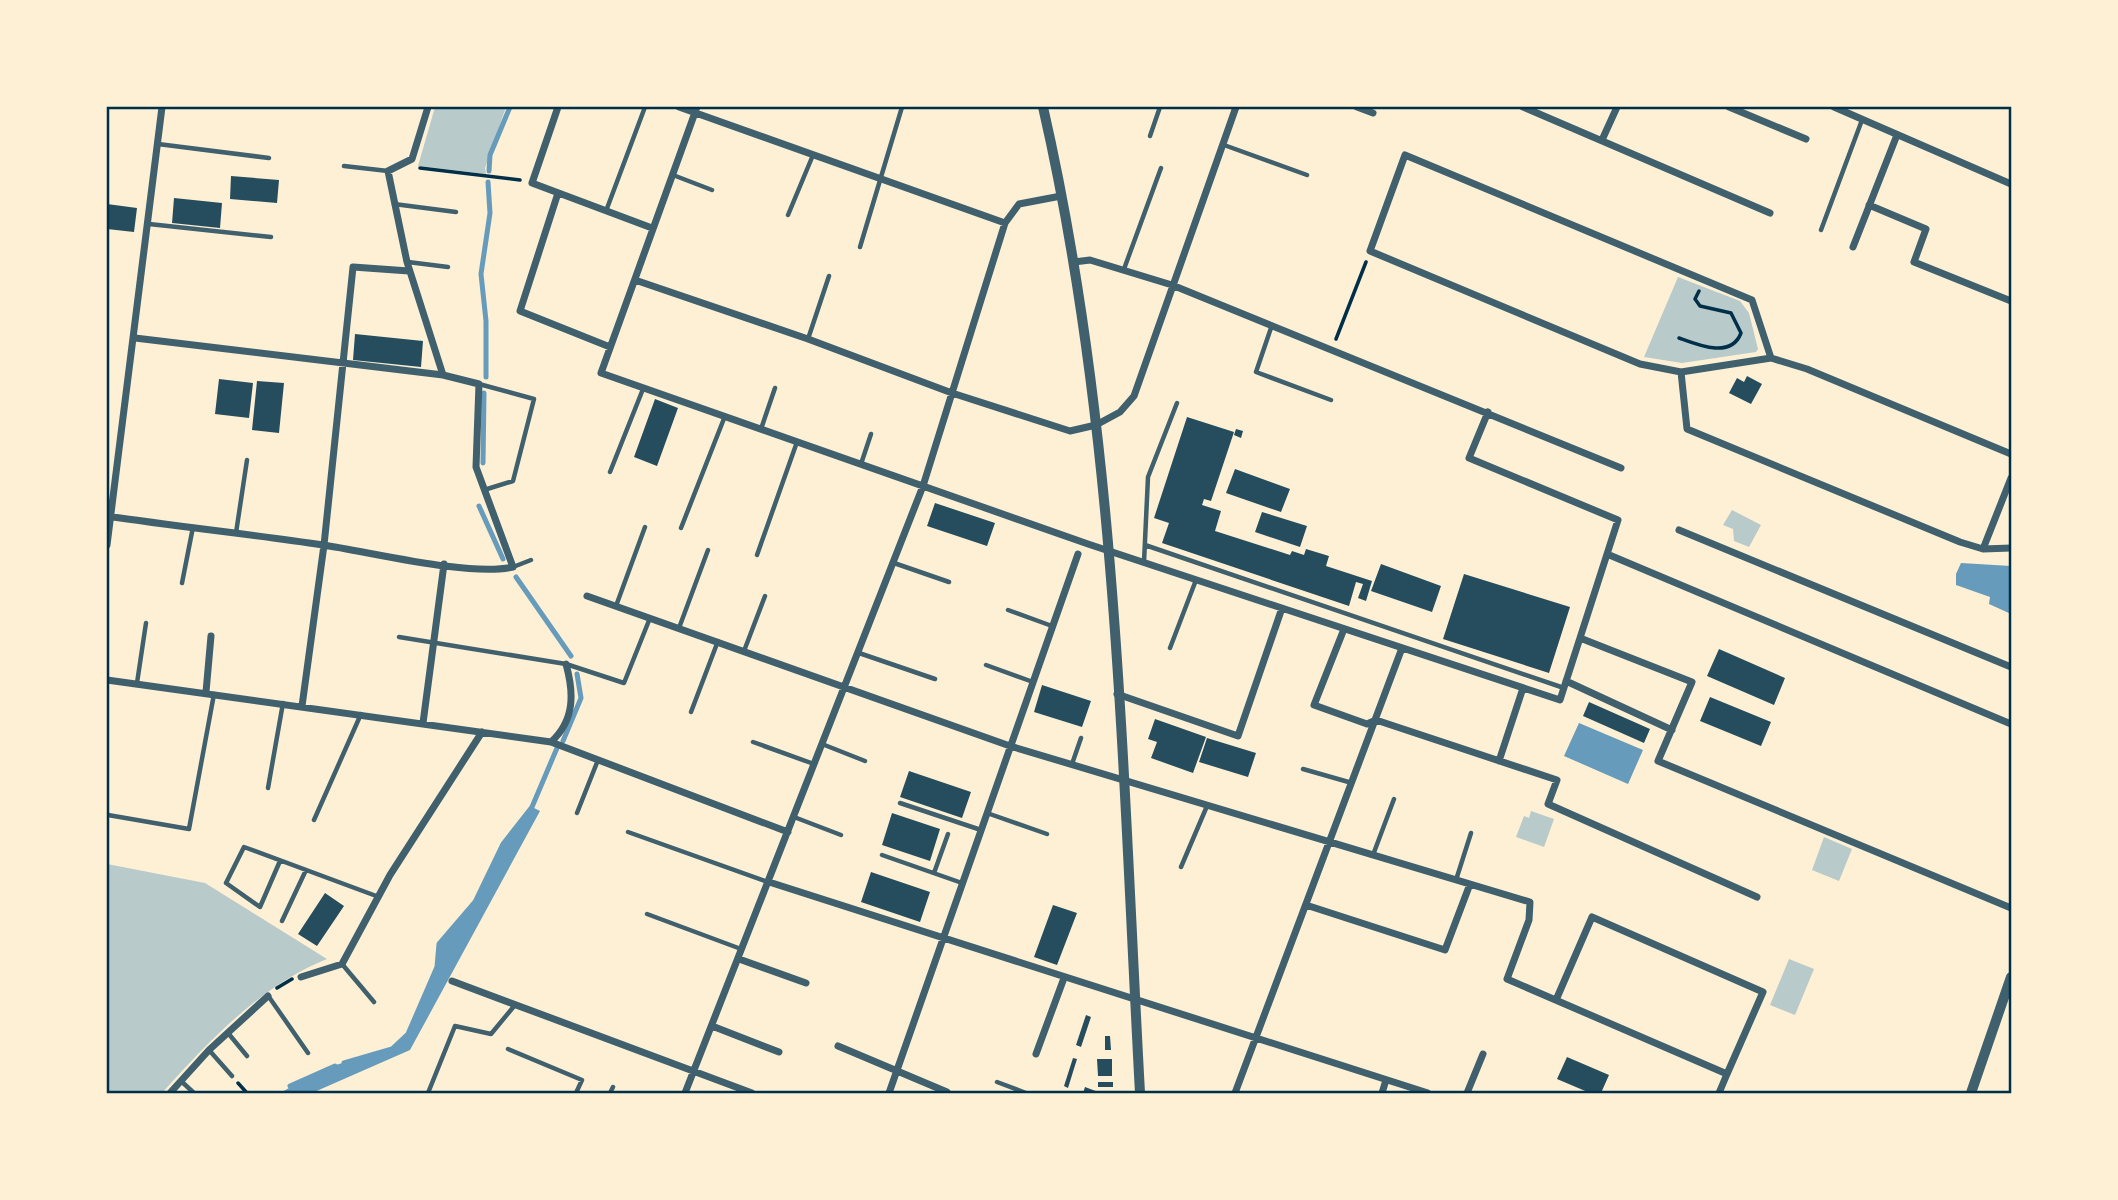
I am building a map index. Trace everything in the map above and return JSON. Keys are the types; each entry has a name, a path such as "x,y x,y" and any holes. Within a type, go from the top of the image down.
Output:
{"street":[{"path":"107,545 162,107"},
{"path":"428,107 412,159 388,171 409,271 443,375"},
{"path":"558,107 532,183 652,228"},
{"path":"679,107 696,110 1005,223"},
{"path":"1043,107 1074,262 1096,425 1109,551 1140,1093"},
{"path":"635,280 808,339 952,393 1070,431 1096,425 1120,412 1134,396 1236,107"},
{"path":"1357,107 1373,113"},
{"path":"1522,107 1770,213"},
{"path":"1602,141 1617,107"},
{"path":"1729,107 1806,139"},
{"path":"1834,107 2011,184"},
{"path":"696,110 601,373 1109,551 1560,700 1618,520 1469,458 1488,412"},
{"path":"1853,247 1897,135"},
{"path":"1771,358 1752,300 1405,155 1370,251 1640,364 1681,372 1771,358 1807,369 2011,454"},
{"path":"558,193 520,311 610,347"},
{"path":"685,1093 923,486 1005,223 1019,204 1061,196"},
{"path":"1869,205 1926,229 1914,262 2011,301"},
{"path":"1074,262 1090,260 1172,285 1621,468"},
{"path":"302,706 324,545 345,364 353,267 409,271"},
{"path":"109,516 444,564 502,570 513,567 476,467 479,384 443,375 135,338"},
{"path":"1681,372 1687,429 1960,542 1983,549 2011,548"},
{"path":"1983,549 2011,478"},
{"path":"1679,530 2011,667"},
{"path":"889,1093 1078,554"},
{"path":"1607,554 2011,724"},
{"path":"423,723 444,564"},
{"path":"587,596 1010,746 1530,902 1529,920 1507,979 1727,1074"},
{"path":"1118,694 1238,736 1282,608"},
{"path":"1344,629 1314,705 1367,724 1376,720 1557,780 1548,804 1757,897"},
{"path":"205,692 211,636"},
{"path":"1580,638 1692,682 1658,761 2011,908"},
{"path":"1235,1093 1402,648"},
{"path":"551,742 562,732 571,707 573,690 566,664"},
{"path":"107,680 361,713 551,742 788,832"},
{"path":"1565,685 1672,730"},
{"path":"1499,761 1523,688"},
{"path":"301,978 342,964 380,898 390,875 482,732"},
{"path":"769,882 1428,1093"},
{"path":"1306,905 1445,950 1470,884"},
{"path":"1556,1000 1591,918 1763,992 1718,1093"},
{"path":"739,959 806,983"},
{"path":"1971,1093 2011,977"},
{"path":"1036,1054 1064,978"},
{"path":"452,981 752,1093"},
{"path":"170,1093 209,1050 268,996"},
{"path":"712,1026 779,1052"},
{"path":"838,1046 947,1092"},
{"path":"1467,1093 1483,1054"},
{"path":"1382,1093 1386,1080"}],"lane":[{"path":"606,211 645,107"},
{"path":"860,247 902,107"},
{"path":"1150,136 1160,107"},
{"path":"1821,230 1862,119"},
{"path":"158,144 268,158"},
{"path":"1223,144 1307,175"},
{"path":"788,215 813,155"},
{"path":"344,166 388,171"},
{"path":"1124,269 1161,168"},
{"path":"673,175 712,190"},
{"path":"394,204 456,212"},
{"path":"149,225 271,237"},
{"path":"407,262 448,267"},
{"path":"808,339 829,276"},
{"path":"1272,324 1256,372 1331,400"},
{"path":"479,384 534,400 513,481 483,490"},
{"path":"610,472 644,388"},
{"path":"761,429 775,388"},
{"path":"1144,562 1148,477 1177,403"},
{"path":"681,528 724,416"},
{"path":"861,464 871,434"},
{"path":"757,555 797,442"},
{"path":"236,533 247,460"},
{"path":"181,583 193,527"},
{"path":"616,606 645,527"},
{"path":"1145,545 1565,685"},
{"path":"678,628 708,550"},
{"path":"513,567 531,560"},
{"path":"893,563 949,582"},
{"path":"1170,648 1196,580"},
{"path":"744,650 765,596"},
{"path":"1009,610 1052,626"},
{"path":"398,637 566,664 624,683 650,618"},
{"path":"137,683 146,623"},
{"path":"691,712 718,641"},
{"path":"858,652 935,679"},
{"path":"986,664 1033,682"},
{"path":"108,815 189,830 214,693"},
{"path":"268,788 283,703"},
{"path":"314,820 361,713"},
{"path":"1072,765 1081,738"},
{"path":"753,742 814,764"},
{"path":"822,744 865,761"},
{"path":"578,813 598,760"},
{"path":"1303,769 1352,783"},
{"path":"1373,855 1394,799"},
{"path":"901,803 981,830"},
{"path":"1181,867 1207,806"},
{"path":"987,813 1047,834"},
{"path":"794,817 841,835"},
{"path":"628,832 769,882"},
{"path":"1456,880 1471,833"},
{"path":"934,873 948,834"},
{"path":"280,861 260,907 226,883 244,847 380,898"},
{"path":"882,855 962,883"},
{"path":"282,921 306,870"},
{"path":"647,914 742,949"},
{"path":"342,964 374,1002"},
{"path":"268,996 308,1053"},
{"path":"428,1093 455,1026 491,1034 516,1004"},
{"path":"228,1033 247,1056"},
{"path":"508,1049 582,1080 576,1093"},
{"path":"209,1050 232,1076"},
{"path":"181,1081 194,1093"},
{"path":"997,1082 1026,1093"},
{"path":"610,1093 613,1087"}],"path":[{"path":"400,166 506,177 532,183"},
{"path":"1332,348 1370,251"},
{"path":"1679,338 1707,348 1728,346 1738,339 1741,333 1731,313 1700,306 1695,299 1704,280"},
{"path":"268,996 293,978 301,978"}],"shaded area":[{"path":"435,107 506,107 485,168 486,174 418,166"},
{"path":"1678,277 1740,301 1749,313 1758,349 1756,352 1682,363 1644,357"},
{"path":"1732,510 1761,525 1749,547 1734,541 1733,529 1723,525"},
{"path":"1531,811 1554,819 1544,847 1516,837 1524,816 1529,818"},
{"path":"1824,837 1852,849 1839,881 1812,870"},
{"path":"107,864 205,883 327,959 280,984 237,1016 162,1093 107,1093"},
{"path":"1789,959 1814,969 1795,1015 1770,1005"}],"water":[{"path":"1961,563 2011,566 2011,614 1989,604 1990,597 1956,585 1956,574"},
{"path":"1579,723 1643,750 1628,784 1564,756"},
{"path":"532,807 540,811 410,1050 312,1093 280,1093 325,1068 392,1049 408,1034 437,967 439,944 475,902 503,844"}],"building":[{"path":"231,176 279,180 277,203 230,199"},
{"path":"174,198 222,203 220,228 172,223"},
{"path":"107,204 137,208 134,232 107,229"},
{"path":"355,334 423,341 421,367 353,360"},
{"path":"1747,376 1762,384 1751,404 1729,393 1737,378 1744,382"},
{"path":"219,379 253,383 249,418 215,414"},
{"path":"257,381 284,383 279,433 252,430"},
{"path":"655,399 678,408 657,466 634,457"},
{"path":"1187,417 1234,432 1211,501 1204,499 1202,505 1221,511 1215,531 1290,555 1292,551 1304,555 1306,549 1329,556 1326,566 1372,581 1366,601 1358,598 1363,584 1356,582 1349,606 1162,543 1169,523 1154,518"},
{"path":"1236,429 1243,431 1241,438 1234,435"},
{"path":"1235,469 1290,489 1281,512 1226,493"},
{"path":"935,503 995,523 987,546 927,526"},
{"path":"1262,512 1307,526 1300,547 1255,532"},
{"path":"1381,564 1441,586 1432,612 1371,591"},
{"path":"1464,574 1570,607 1549,673 1443,639"},
{"path":"1719,649 1785,678 1774,705 1707,676"},
{"path":"1042,685 1091,701 1082,727 1034,712"},
{"path":"1710,697 1771,722 1761,746 1700,721"},
{"path":"1589,702 1650,729 1644,743 1583,716"},
{"path":"1155,719 1206,737 1193,773 1151,758 1157,742 1148,739"},
{"path":"1207,738 1256,753 1248,777 1199,762"},
{"path":"909,771 971,792 962,818 900,797"},
{"path":"892,813 940,829 930,861 882,845"},
{"path":"871,872 930,892 920,922 861,902"},
{"path":"325,893 344,906 317,946 298,934"},
{"path":"1053,905 1077,913 1057,965 1034,957"},
{"path":"1086,1015 1091,1017 1081,1047 1076,1045"},
{"path":"1105,1036 1110,1036 1111,1050 1105,1050"},
{"path":"1567,1057 1609,1075 1601,1093 1590,1093 1557,1079"},
{"path":"1073,1058 1077,1059 1068,1088 1064,1086"},
{"path":"1097,1059 1112,1059 1112,1076 1098,1076"},
{"path":"1098,1082 1113,1082 1113,1087 1098,1087"},
{"path":"1085,1087 1101,1093 1083,1093"}],"waterway":[{"path":"489,171 490,155 510,107"},
{"path":"486,377 486,321 481,274 490,213 488,182"},
{"path":"483,463 484,393"},
{"path":"479,506 503,559"},
{"path":"516,577 571,656"},
{"path":"563,741 581,698 577,674"},
{"path":"344,1063 392,1049 408,1034 437,967 439,944 475,902 503,844 532,807 557,748"},
{"path":"290,1086 335,1066"}]}
